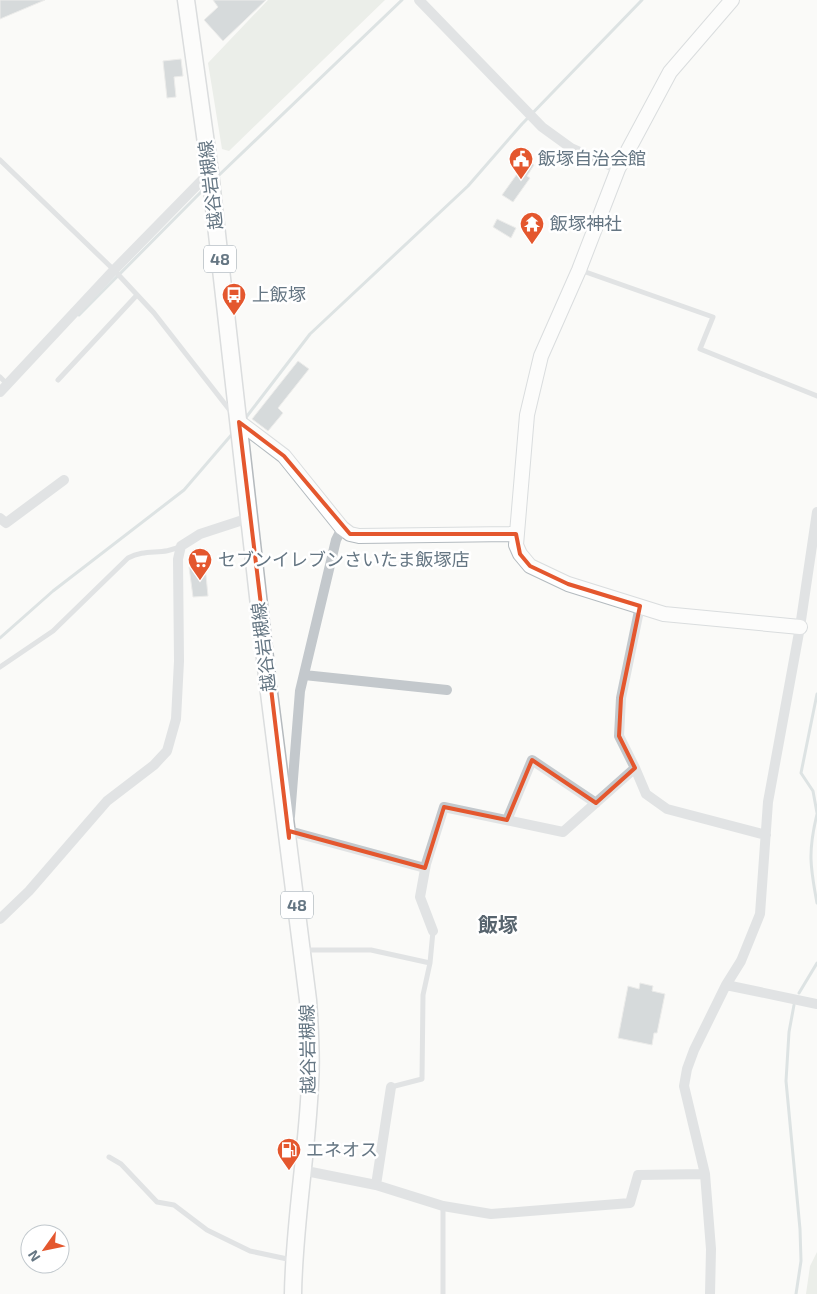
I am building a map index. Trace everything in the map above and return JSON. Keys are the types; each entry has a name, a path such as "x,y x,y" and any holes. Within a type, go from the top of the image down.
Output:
{"main road":[{"name":"越谷岩槻線","path":"186,0 210,172 249,518 289,834 311,1043 310,1085 293,1260 293,1294"}],"street":[{"path":"419,0 542,127 571,148 618,169"},
{"path":"732,0 670,72 618,169 579,270 541,356 527,415 516,545 520,554 530,566 568,584 664,614 800,627"},
{"path":"0,392 4,381 210,172"},
{"path":"239,422 284,456 342,528 350,534 359,536 516,534"},
{"path":"0,518 6,523 64,480"},
{"path":"710,1294 711,1249 705,1174 684,1086 687,1069 694,1050 726,985 741,961 760,914 768,802 800,627 817,512"},
{"path":"0,919 29,892 107,801 154,765 167,751 176,719 179,661 178,559 181,546 200,534 249,518"},
{"path":"342,528 336,540 300,691 289,834 426,868"},
{"path":"640,606 621,698 619,736 646,794 667,809 766,835"},
{"path":"304,675 447,690"},
{"path":"507,820 532,760 596,803"},
{"path":"433,931 420,897 426,868 444,807 563,832 635,768"},
{"path":"726,985 817,1004"},
{"path":"376,1185 391,1087"},
{"path":"301,1170 376,1185 443,1206 491,1214 630,1203 638,1176 705,1174"}],"lane":[{"path":"0,160 137,294 239,422"},
{"path":"579,270 622,287 713,317 700,349 817,396"},
{"path":"58,380 137,294"},
{"path":"0,667 53,631 72,615 128,558 140,552 172,551 181,546"},
{"path":"391,1087 422,1079 423,995 430,963 433,931"},
{"path":"302,950 371,950 430,963"},
{"path":"109,1157 121,1164 157,1202 174,1205 207,1230 250,1251 293,1260"},
{"path":"443,1206 443,1294"}],"highlighted area":[{"path":"239,422 284,456 350,534 516,534 520,554 530,566 568,584 640,606 621,698 619,736 635,768 596,803 532,760 507,820 444,807 425,868 289,831 289,838"}],"shaded area":[{"path":"268,0 385,0 229,151 222,149 208,63"},
{"path":"817,1252 817,1294 806,1294 810,1266"}],"building":[{"path":"0,0 45,0 0,19"},
{"path":"213,0 266,0 223,41 204,20 218,7"},
{"path":"181,59 183,76 174,77 176,97 167,98 163,61"},
{"path":"527,160 534,165 527,176 530,178 513,202 502,195"},
{"path":"497,219 516,228 511,238 493,227"},
{"path":"298,361 309,369 278,408 283,413 268,431 252,419"},
{"path":"205,565 208,596 193,597 189,567"},
{"path":"640,983 653,986 652,991 665,994 657,1033 654,1033 652,1045 618,1038 628,986 639,989"}],"waterway":[{"path":"217,177 402,0"},
{"path":"244,420 310,334 468,186 522,124 642,0"},
{"path":"79,315 205,188"},
{"path":"0,638 53,591 184,490 233,433"},
{"path":"817,694 801,773 813,791 817,813"},
{"path":"817,814 811,849 817,903"},
{"path":"799,993 817,963"},
{"path":"794,1005 789,1032 786,1081 800,1229 801,1261 796,1294"}],"place":[{"name":"飯塚自治会館","path":"521,180"},
{"name":"飯塚神社","path":"532,245"},
{"name":"上飯塚","path":"234,316"},
{"name":"セブンイレブンさいたま飯塚店","path":"200,581"},
{"name":"エネオス","path":"289,1171"}],"district":[{"name":"飯塚","path":"498,925"}]}
